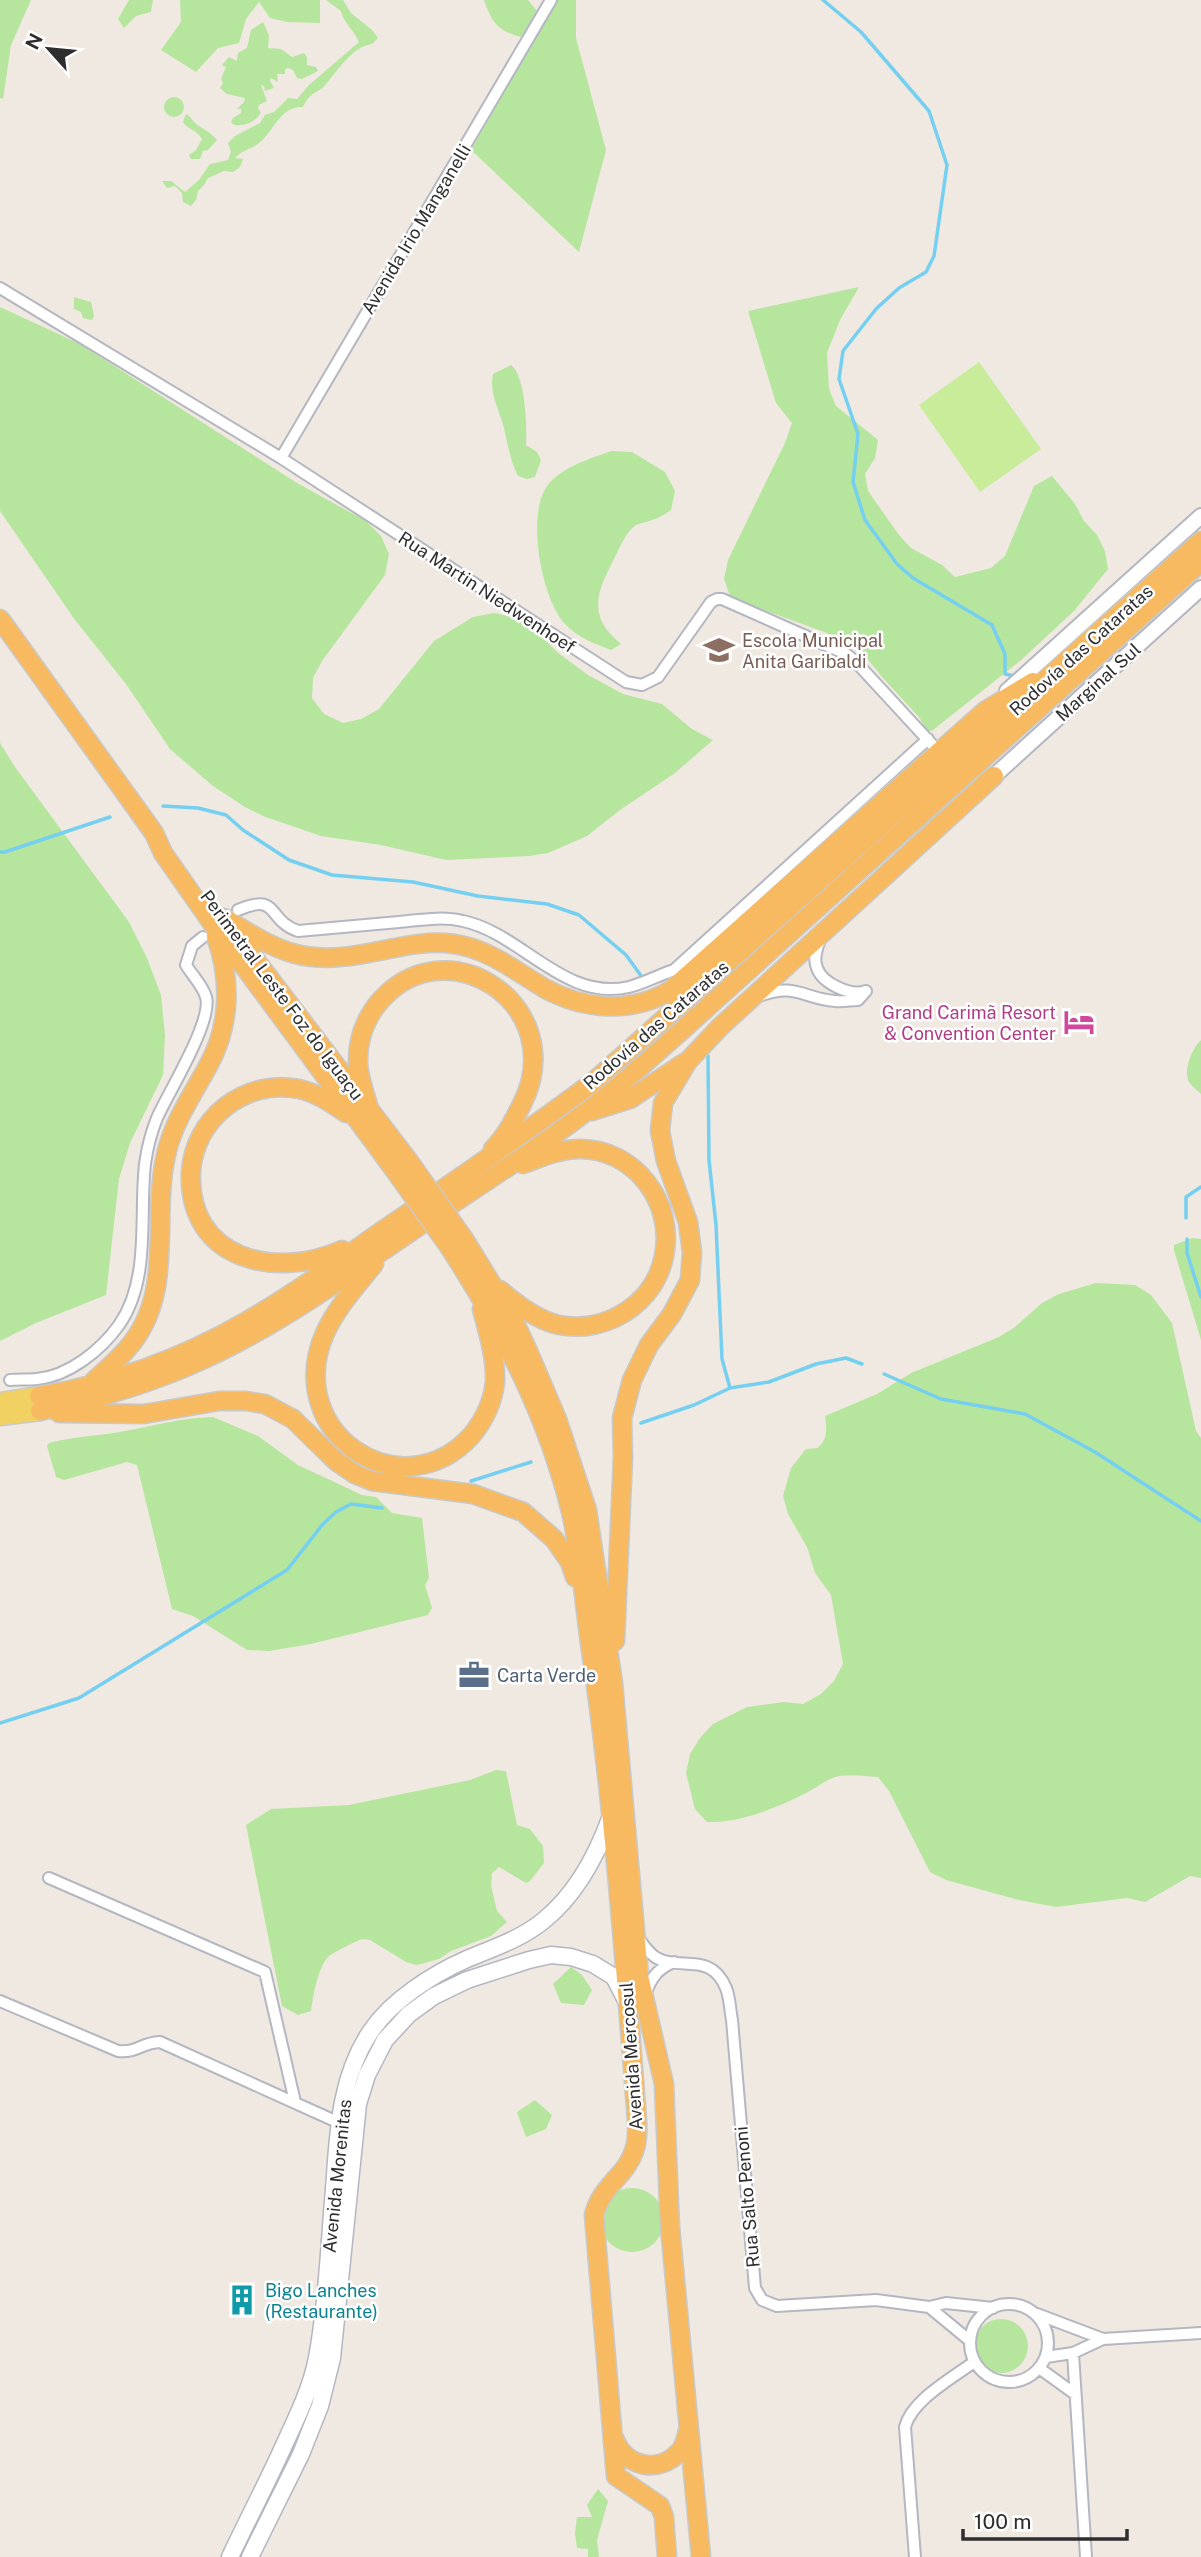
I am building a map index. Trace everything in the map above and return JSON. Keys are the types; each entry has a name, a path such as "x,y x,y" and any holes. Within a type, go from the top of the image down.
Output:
{"highway":[{"name":"Rodovía das Cataratas","path":"39,1404 181,1354 248,1321 471,1171 592,1083 1201,541"},
{"name":"Rodovía das Cataratas","path":"39,1404 92,1400 206,1358 267,1326 497,1174 582,1114 681,1031 1201,562"},
{"name":"Perimetral Leste Foz do Iguaçu","path":"0,619 154,833 163,853 219,922 400,1164 481,1281"},
{"path":"219,922 279,950 316,958 340,958 429,943 464,946 492,955 565,998 607,1006 655,1000 671,990 933,745 1072,658"},
{"path":"926,810 994,776"},
{"path":"582,1114 630,1099 688,1061 747,1001 994,776"},
{"path":"90,1385 135,1338 148,1315 156,1287 164,1160 181,1115 215,1052 226,1013 225,971 219,922"},
{"path":"364,1117 358,1057 362,1032 381,1000 411,978 435,972 472,975 495,986 513,1002 526,1023 533,1047 533,1071 527,1095 503,1139 471,1171"},
{"path":"613,1683 623,1457 622,1418 632,1380 649,1345 672,1314 690,1280 692,1252 688,1222 666,1161 660,1132 663,1103 688,1061"},
{"path":"364,1117 299,1089 277,1087 244,1095 217,1113 199,1140 191,1172 195,1205 205,1224 228,1249 248,1260 268,1264 302,1263 326,1257 392,1225"},
{"path":"481,1281 537,1317 559,1325 593,1325 626,1312 643,1297 661,1268 666,1245 665,1223 653,1191 630,1166 610,1155 588,1149 555,1152 497,1174"},
{"path":"387,1248 350,1294 331,1323 321,1345 316,1368 319,1402 327,1423 342,1441 371,1459 405,1465 441,1457 461,1445 484,1417 495,1382 494,1357 481,1281"},
{"path":"481,1281 512,1318 557,1419 578,1479 587,1510 613,1683"},
{"path":"481,1281 553,1454 572,1514 584,1604"},
{"path":"39,1404 76,1415 144,1414 219,1401 265,1404 292,1419 336,1461 355,1474 372,1481 473,1494 523,1512 554,1539 570,1562 584,1604"},
{"name":"Avenida Mercosul","path":"584,1604 605,1743 611,1815 636,2003 664,2084 670,2227 701,2557"},
{"name":"Avenida Mercosul","path":"613,1683 639,1976 636,2003 636,2143 626,2167 598,2200 594,2215 616,2476 660,2506 664,2517 667,2557"},
{"path":"612,2432 619,2451 627,2459 641,2465 670,2461 682,2449 689,2430"}],"main road":[{"path":"0,1402 39,1404"},
{"path":"0,1416 39,1404"},
{"name":"Avenida Morenitas","path":"250,2557 301,2454 320,2406 332,2358 340,2122 342,2101 352,2069 372,2031 400,2001 427,1979 522,1935 544,1921 565,1900 598,1851 611,1815"},
{"name":"Avenida Morenitas","path":"230,2557 305,2399 333,2293 359,2104 367,2075 385,2040 409,2014 434,1996 467,1980 551,1955 593,1964 614,1977 636,2003"}],"street":[{"name":"Avenida Irio Manganelli","path":"281,458 551,0"},
{"name":"Rua Martin Niedwenhoef","path":"0,288 281,458 626,682 642,685 658,677 711,602 722,599 846,654 933,745"},
{"path":"985,711 1201,516"},
{"name":"Marginal Sul","path":"994,776 1201,588"},
{"path":"10,1380 38,1379 78,1363 98,1349 119,1324 130,1304 139,1273 145,1166 150,1137 205,1017 206,996 186,965 192,946 219,922 254,903 271,908 284,925 298,931 434,919 463,921 490,931 580,983 602,988 631,986 674,970 933,745"},
{"path":"747,1001 770,992 793,989 834,1001 858,1000 866,991 860,994 846,991 821,975 816,966 816,954 822,933"},
{"path":"48,1878 265,1972 295,2102"},
{"name":"Rua Salto Penoni","path":"635,1933 654,1956 674,1962 694,1962 711,1969 725,1987 732,2020 755,2288 762,2301 777,2306 876,2300 929,2307 946,2303 993,2308"},
{"path":"636,2003 653,1975 674,1962"},
{"path":"0,2001 118,2052 131,2052 146,2042 160,2042 356,2130"},
{"path":"1035,2313 1044,2323 1048,2336 1046,2357 1039,2368 1030,2377 1005,2383 982,2372 974,2362 969,2340 977,2320 993,2308 1011,2304 1024,2306 1035,2313 1103,2339"},
{"path":"929,2307 969,2340"},
{"path":"1046,2357 1073,2353 1103,2339 1201,2333"},
{"path":"1073,2353 1086,2557"},
{"path":"915,2557 905,2427 908,2415 919,2403 974,2362"},
{"path":"1039,2368 1075,2394"}],"green space":[{"path":"0,0 31,0 11,45 3,99 0,98"},
{"path":"129,0 153,0 151,12 136,16 124,28 118,19"},
{"path":"180,0 320,0 320,23 287,22 270,18 259,2 246,19 239,43 218,48 196,72 161,50 181,22"},
{"path":"326,0 343,0 351,13 378,38 352,54 323,87 309,97 303,107 289,110 265,138 238,155 235,158 243,159 240,167 233,172 224,171 208,178 191,206 183,202 182,193 175,186 167,188 162,181 171,181 185,192 199,180 210,164 228,160 231,152 228,143 235,136 260,123 265,115 274,112 288,98 297,99 309,85 359,42 341,11"},
{"path":"484,0 528,0 537,11 521,37 506,32 497,25"},
{"path":"557,0 576,0 576,38 606,150 579,252 471,150"},
{"path":"263,22 269,35 268,48 281,49 292,57 304,53 307,65 316,67 318,71 302,79 297,78 289,68 285,69 285,74 277,74 278,82 271,78 270,81 274,88 265,91 261,85 267,101 259,105 259,115 250,123 234,125 231,122 241,113 241,109 237,109 245,98 227,94 220,88 226,67 222,65 229,57 237,61 238,53 247,48 251,30"},
{"path":"174,97 181,100 184,107 181,114 174,117 167,114 164,107 167,100"},
{"path":"186,114 217,140 208,150 203,151 200,159 191,159 189,155 196,150 202,139 183,122"},
{"path":"859,287 840,320 827,353 829,389 836,406 878,440 875,458 865,474 868,491 899,535 911,548 942,565 955,577 991,568 1005,556 1034,486 1052,476 1097,535 1105,551 1108,569 1074,611 1020,661 927,732 919,717 860,650 827,633 744,605 730,596 724,579 728,560 785,443 792,423 776,403 748,311"},
{"path":"74,297 91,302 94,316 92,320 83,318 81,312 74,309"},
{"path":"0,307 80,344 297,483 366,521 381,536 389,554 385,575 322,661 313,678 312,698 324,714 343,723 361,719 379,709 434,641 473,617 494,613 530,625 557,652 588,675 623,694 662,704 692,729 713,740 675,773 587,836 548,853 529,856 446,860 381,845 321,836 245,807 213,786 170,749 126,684 75,620 0,511"},
{"path":"979,362 1041,449 980,492 919,405"},
{"path":"511,365 523,391 526,445 537,452 541,460 535,477 527,479 518,476 513,464 492,388 493,374"},
{"path":"612,451 632,452 665,472 675,491 671,510 636,525 629,532 603,581 598,603 599,613 610,633 621,644 611,650 575,633 557,612 544,579 537,522 544,491 556,476 574,465"},
{"path":"0,743 129,922 161,995 165,1035 163,1075 130,1143 119,1179 106,1295 36,1323 0,1341"},
{"path":"1201,1040 1201,1094 1189,1082 1187,1072 1192,1054"},
{"path":"1192,1238 1201,1239 1201,1340 1174,1250 1174,1245"},
{"path":"1096,1283 1135,1285 1151,1295 1172,1323 1196,1431 1201,1438 1201,1878 1190,1876 1145,1902 1127,1898 1056,1907 946,1880 930,1872 889,1791 878,1777 839,1776 795,1799 758,1814 707,1822 695,1809 686,1773 690,1754 700,1738 713,1724 747,1707 784,1702 803,1704 821,1694 834,1681 843,1664 831,1595 815,1573 807,1547 788,1514 783,1496 791,1468 806,1449 818,1448 824,1441 825,1416 877,1394 911,1373 999,1337 1042,1303 1059,1294"},
{"path":"213,1417 258,1436 298,1465 362,1495 376,1497 392,1513 422,1518 429,1578 425,1585 432,1608 428,1615 311,1644 269,1651 247,1650 193,1616 172,1609 137,1465 127,1462 64,1480 56,1477 47,1446 49,1443 68,1439 116,1433 179,1420"},
{"path":"496,1770 506,1771 517,1825 530,1829 543,1846 544,1863 530,1881 526,1883 499,1867 492,1873 491,1885 497,1911 507,1922 491,1936 451,1951 439,1959 417,1965 406,1962 370,1940 362,1939 333,1953 324,1962 316,1982 311,2011 298,2015 282,2006 246,1825 271,1809 349,1805 470,1780"},
{"path":"571,1967 582,1975 592,1990 584,2005 561,2003 553,1984"},
{"path":"535,2100 552,2115 546,2129 526,2137 517,2112"},
{"path":"632,2188 644,2190 655,2197 662,2208 662,2232 655,2243 644,2250 632,2252 620,2250 609,2243 602,2232 600,2220 602,2208 609,2197 620,2190"},
{"path":"1001,2319 1020,2327 1028,2346 1020,2365 1001,2373 982,2365 974,2346 982,2327"},
{"path":"598,2489 608,2501 597,2540 599,2557 588,2557 588,2549 577,2548 577,2517 592,2517 587,2505"}],"waterway":[{"path":"823,0 861,32 929,111 947,165 934,256 926,272 899,288 876,309 843,351 839,379 858,434 853,482 865,520 897,564 913,578 992,625 1005,654 1005,674 1014,676"},
{"path":"163,806 198,808 226,815 243,830 289,860 332,875 413,882 478,896 547,904 579,915 626,955 642,977"},
{"path":"0,852 110,817"},
{"path":"708,1056 709,1160 716,1225 722,1359 730,1388"},
{"path":"1186,1218 1186,1197 1201,1187"},
{"path":"1187,1239 1187,1253 1201,1297"},
{"path":"641,1423 694,1405 730,1388 769,1382 816,1364 846,1358 862,1364"},
{"path":"884,1374 941,1399 1025,1414 1095,1452 1201,1521"},
{"path":"471,1481 531,1462"},
{"path":"0,1723 79,1698 287,1570 323,1524 336,1512 351,1504 382,1508"}],"place":[{"name":"Escola Municipal Anita Garibaldi","path":"719,650"},
{"name":"Grand Carimã Resort & Convention Center","path":"1079,1022"},
{"name":"Carta Verde","path":"474,1675"},
{"name":"Bigo Lanches (Restaurante)","path":"242,2300"}]}
